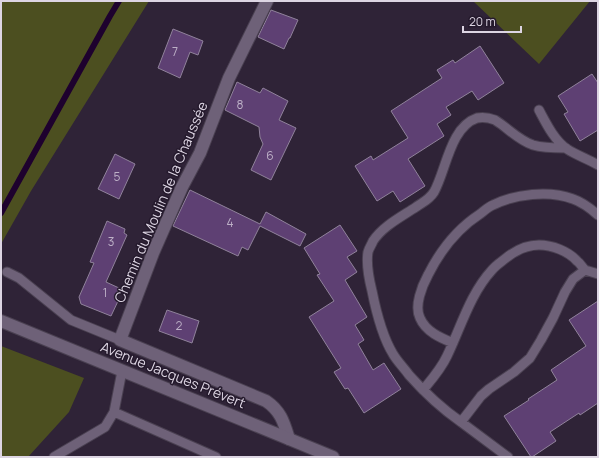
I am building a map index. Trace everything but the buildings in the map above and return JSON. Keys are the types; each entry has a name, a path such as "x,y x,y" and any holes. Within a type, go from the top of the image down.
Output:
{"street":[{"name":"Chemin du Moulin de la Chaussée","path":"120,340 153,253 182,187 200,153 229,78 267,1"},
{"name":"Avenue Jacques Prévert","path":"1,321 333,457"},
{"path":"120,340 266,401 274,406 281,416 289,439"}],"lane":[{"path":"538,110 558,141 566,148 598,165"},
{"path":"508,457 448,413 423,390 392,354 377,313 368,266 368,251 374,239 383,230 428,199 434,190 457,136 469,122 478,118 494,120 520,138 532,144 540,147 566,148"},
{"path":"453,343 437,336 426,327 419,318 417,303 435,262 450,240 471,220 493,205 513,198 533,194 554,194 573,199 587,206 598,215"},
{"path":"423,390 440,369 463,318 483,283 492,270 515,251 530,245 547,245 562,250 576,260 585,270 598,274"},
{"path":"461,422 481,396 514,372 530,358 573,279 585,270"},
{"path":"7,272 19,278 71,320 120,340"},
{"path":"54,457 105,427 114,412 122,371"},
{"path":"114,412 216,457"}],"green space":[{"path":"1,1 149,1 31,191 1,244"},
{"path":"473,1 590,1 539,64"},
{"path":"1,346 84,378 69,412 28,457 1,457"}],"waterway":[{"path":"1,213 119,1"}]}
